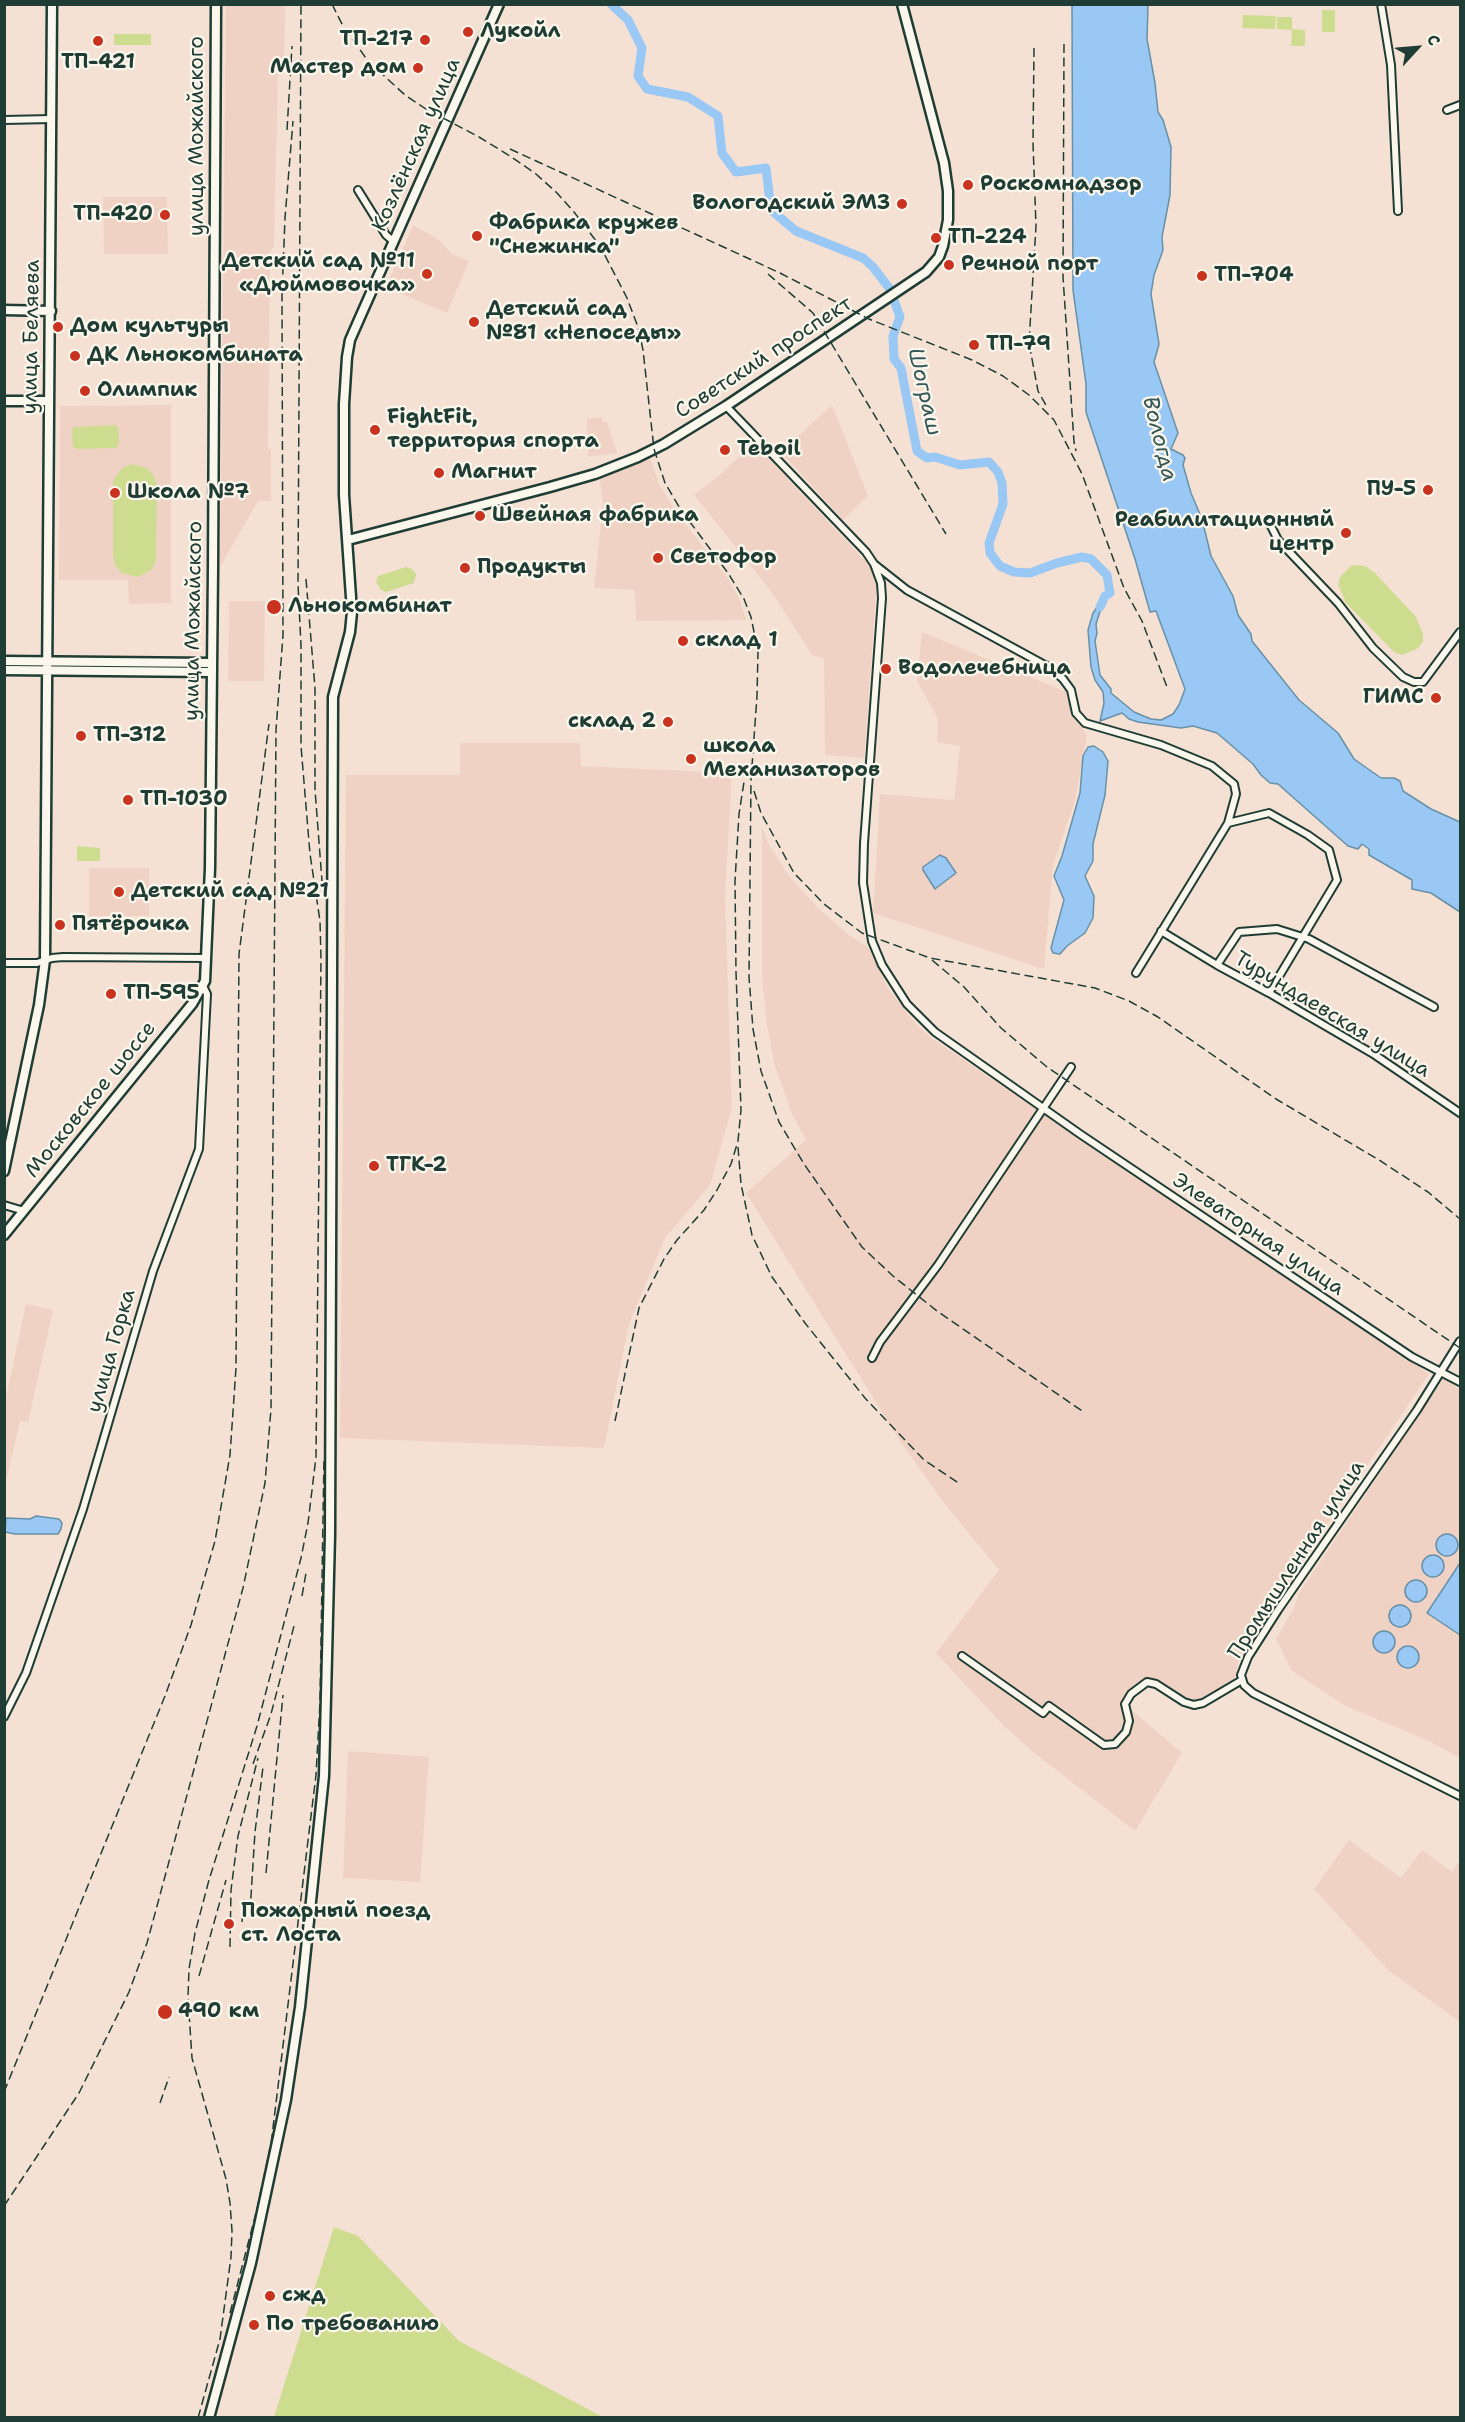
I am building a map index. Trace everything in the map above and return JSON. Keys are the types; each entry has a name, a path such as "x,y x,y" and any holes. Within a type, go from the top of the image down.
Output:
{"street":[{"name":"улица Беляева","path":"45,960 52,4"},
{"name":"улица Можайского","path":"203,986 207,958 211,667 216,4"},
{"name":"Козлёнская улица","path":"209,2418 251,2263 286,2100 300,2007 324,1776 330,1535 333,697 350,632 352,612 352,538 345,512 344,404 347,357 357,323 499,4"},
{"name":"Советский проспект","path":"352,538 595,474 654,449 726,406 926,272 939,257 946,232 948,191 944,163 902,4"},
{"path":"1381,4 1391,65 1398,211"},
{"path":"1447,110 1461,105"},
{"path":"4,120 52,119"},
{"path":"358,190 386,235 393,241"},
{"path":"4,310 51,311"},
{"path":"4,401 49,401"},
{"path":"726,406 866,552 874,564 907,590 1052,669 1071,690 1076,713 1085,723 1161,745 1212,766 1234,784 1236,794 1228,822 1136,973"},
{"path":"1268,520 1278,540 1338,603 1373,648 1403,677 1414,682 1423,682 1461,632"},
{"name":"Элеваторная улица","path":"874,564 881,583 882,597 863,863 865,903 872,941 893,985 920,1019 1043,1107 1327,1302 1439,1372 1461,1382"},
{"path":"4,661 46,666"},
{"path":"4,670 46,666 211,667"},
{"path":"1228,822 1269,813 1329,850 1337,880 1269,993"},
{"path":"1216,966 1239,932 1277,929 1303,938 1434,1007"},
{"name":"Турундаевская улица","path":"1161,931 1216,966 1269,993 1376,1055 1461,1113"},
{"path":"4,963 37,963 52,957 207,958"},
{"name":"Московское шоссе","path":"4,1171 39,1005 45,960"},
{"name":"Московское шоссе","path":"4,1235 192,1004 203,986"},
{"name":"улица Горка","path":"4,1717 26,1673 83,1509 153,1271 199,1149 207,993 203,986"},
{"path":"872,1358 897,1318 938,1265 993,1185 1071,1067"},
{"path":"4,1205 24,1211"},
{"name":"Промышленная улица","path":"1461,1341 1439,1372 1417,1410 1248,1657 1242,1670 1242,1680 1247,1689 1253,1693 1461,1796"},
{"path":"962,1656 1043,1713 1049,1706 1104,1745 1115,1744 1126,1732 1129,1722 1125,1704 1131,1694 1147,1682 1156,1684 1184,1702 1194,1705 1203,1703 1242,1680"}],"shaded area":[{"path":"226,5 285,5 284,74 278,77 274,245 270,253 268,449 271,449 271,501 258,501 220,567"},
{"path":"103,197 167,197 168,254 104,254"},
{"name":"Детский сад №11 «Дюймовочка»","path":"413,225 439,240 452,254 469,261 447,313 386,287"},
{"name":"Школа №7","path":"171,405 171,603 129,604 128,580 59,580 60,406"},
{"path":"832,405 868,496 843,520 781,452"},
{"path":"602,417 603,422 607,422 617,453 588,457 587,419"},
{"path":"754,443 870,566 876,584 876,597 864,758 825,755 824,659 812,655 773,594 694,495"},
{"path":"650,458 659,484 677,513 729,580 740,601 746,620 636,621 635,590 594,588 603,504 600,479"},
{"path":"229,601 265,601 264,681 228,681"},
{"path":"922,632 1066,692 1074,718 1087,735 1075,801 1053,865 1044,969 873,913 880,794 954,800 960,746 937,742 938,719 917,681"},
{"path":"460,743 580,743 581,766 732,773 725,896 732,1107 710,1185 665,1238 629,1324 604,1448 340,1438 346,775 460,775"},
{"path":"762,827 768,843 789,876 818,908 848,934 869,948 887,987 915,1023 930,1037 1429,1374 1248,1642 1239,1658 1235,1678 1189,1706 1147,1685 1127,1706 1182,1753 1135,1831 1033,1752 1003,1725 936,1653 999,1570 944,1503 898,1438 746,1193 806,1140 792,1114 775,1066 767,1025 762,977"},
{"name":"Детский сад №21","path":"89,868 149,868 149,916 89,916"},
{"path":"26,1304 53,1310 28,1422 20,1421 7,1478 4,1477 5,1402"},
{"path":"1444,1378 1460,1389 1460,1758 1431,1742 1346,1706 1292,1671 1276,1639 1293,1610 1299,1593"},
{"path":"348,1751 429,1757 420,1882 343,1878"},
{"path":"1349,1840 1401,1878 1422,1850 1452,1872 1460,1860 1460,2022 1388,1970 1314,1889"}],"green space":[{"path":"1322,10 1335,10 1335,32 1322,32"},
{"path":"1243,15 1276,16 1275,29 1242,28"},
{"path":"1277,17 1292,17 1292,29 1305,30 1305,46 1291,46 1292,30 1277,29"},
{"path":"114,34 151,34 151,45 114,45"},
{"path":"116,425 119,444 116,448 78,449 73,447 72,430 74,427"},
{"path":"132,464 147,468 154,476 157,486 156,560 152,569 138,577 122,573 115,565 113,555 113,481 122,468"},
{"path":"1359,565 1375,573 1416,617 1423,634 1423,642 1417,649 1402,655 1394,652 1346,603 1338,585 1340,577 1351,566"},
{"path":"406,567 412,569 416,574 414,583 386,592 381,590 376,582 378,576"},
{"path":"77,846 100,848 100,861 77,861"},
{"path":"334,2227 358,2236 459,2341 603,2417 274,2417"}],"water":[{"name":"Вологда","path":"1072,5 1148,5 1147,39 1158,112 1163,120 1171,147 1170,195 1162,237 1163,250 1154,275 1151,294 1159,344 1154,362 1178,433 1171,449 1185,458 1183,465 1202,519 1211,556 1233,596 1238,615 1251,634 1252,641 1299,700 1338,733 1354,759 1381,778 1394,778 1400,781 1403,791 1431,809 1460,822 1460,912 1431,893 1412,889 1412,880 1369,855 1369,849 1362,844 1358,849 1348,846 1278,784 1270,783 1253,764 1217,733 1193,726 1181,728 1138,722 1122,713 1100,721 1104,703 1103,692 1095,680 1091,667 1088,630 1093,613 1105,596 1096,624 1095,641 1100,675 1111,689 1111,693 1134,712 1151,719 1161,720 1173,714 1185,689 1156,611 1150,612 1135,559 1086,412 1086,384 1073,290"},
{"path":"1094,746 1103,752 1108,761 1105,795 1093,844 1093,861 1085,876 1094,896 1093,918 1085,933 1060,954 1053,953 1051,948 1064,900 1054,876 1080,793 1083,756 1088,747"},
{"path":"940,855 946,858 956,873 935,889 923,867"},
{"path":"36,1516 59,1519 62,1523 58,1534 5,1532 6,1518 30,1519"},
{"path":"1443,1534 1451,1534 1458,1541 1458,1549 1451,1556 1443,1556 1436,1549 1436,1541"},
{"path":"1429,1555 1437,1555 1444,1562 1444,1570 1437,1577 1429,1577 1422,1570 1422,1562"},
{"path":"1460,1563 1460,1635 1427,1613"},
{"path":"1412,1580 1420,1580 1427,1587 1427,1595 1420,1602 1412,1602 1405,1595 1405,1587"},
{"path":"1396,1605 1404,1605 1411,1612 1411,1620 1404,1627 1396,1627 1389,1620 1389,1612"},
{"path":"1380,1631 1388,1631 1395,1638 1395,1646 1388,1653 1380,1653 1373,1646 1373,1638"},
{"path":"1404,1646 1412,1646 1419,1653 1419,1661 1412,1668 1404,1668 1397,1661 1397,1653"}],"waterway":[{"name":"Шограш","path":"611,4 628,20 642,48 638,76 647,89 688,97 718,116 722,153 736,172 766,168 771,210 796,231 863,258 890,289 900,317 893,336 894,359 901,368 917,451 927,458 935,457 960,465 989,462 998,472 1002,483 1003,504 989,543 990,553 1000,566 1014,572 1030,573 1082,557 1091,559 1107,575 1110,593 1105,596 1100,607"}],"railway":[{"path":"198,2418 220,2339 231,2257 232,2231 226,2179 192,2058 188,1997 189,1969 195,1933 209,1880 257,1726 301,1558 316,1457 321,959 320,921 310,854 301,746 301,646 298,584 301,4"},
{"path":"332,4 343,26 368,61 405,95 510,156 536,174 557,193 600,246 627,298 638,327 643,350 654,449 665,483 681,510 728,573 744,599 751,617 758,652 751,780 749,977 753,1029 761,1071 779,1122 804,1164 862,1247 893,1276 937,1311 1085,1413"},
{"path":"1064,44 1063,277 1076,451"},
{"path":"287,130 292,46"},
{"path":"1034,48 1033,143 1036,226 1029,343 1038,391 1047,407"},
{"path":"4,2206 79,2093 129,1992 147,1943 243,1588 265,1483 271,1409 276,730 283,635 282,295 285,218 293,121"},
{"path":"510,149 780,273 869,319 972,360 1003,376 1029,395 1054,420 1082,474 1124,588 1142,621 1167,687"},
{"path":"768,274 813,313 946,534"},
{"path":"306,579 315,688 315,790 322,881"},
{"path":"4,2092 165,1696 191,1625 215,1541 230,1455 236,1368 239,954 269,724"},
{"path":"615,1421 639,1308 664,1259 677,1240 704,1210 717,1190 731,1164 738,1141 741,1110 735,881 739,814 744,782"},
{"path":"754,791 761,813 794,873 824,904 862,933 930,958 1095,988 1129,1001 1158,1017 1276,1099 1428,1192 1460,1219"},
{"path":"932,960 964,987 1001,1028 1047,1067 1460,1348"},
{"path":"738,1147 741,1184 752,1235 772,1277 805,1323 865,1398 924,1460 960,1484"},
{"path":"230,2313 271,2144 316,1775 320,1702 324,1457"},
{"path":"302,1596 306,1573"},
{"path":"253,1764 271,1714 294,1626"},
{"path":"266,1873 283,1695"},
{"path":"230,1947 231,1890 238,1836 258,1758"},
{"path":"250,1912 255,1832 263,1767"},
{"path":"199,1976 226,1880"},
{"path":"242,1922 244,1899"},
{"path":"160,2103 169,2077"}],"place":[{"name":"Лукойл","path":"468,32"},
{"name":"ТП-217","path":"425,40"},
{"name":"ТП-421","path":"98,41"},
{"name":"Мастер дом","path":"418,68"},
{"name":"Роскомнадзор","path":"968,185"},
{"name":"Вологодский ЭМЗ","path":"902,204"},
{"name":"ТП-420","path":"165,215"},
{"name":"Фабрика кружев \"Снежинка\"","path":"477,236"},
{"name":"ТП-224","path":"936,238"},
{"name":"Речной порт","path":"949,265"},
{"name":"Детский сад №11 «Дюймовочка»","path":"427,274"},
{"name":"ТП-704","path":"1202,276"},
{"name":"Детский сад №81 «Непоседы»","path":"474,322"},
{"name":"Дом культуры","path":"58,327"},
{"name":"ТП-79","path":"974,345"},
{"name":"ДК Льнокомбината","path":"75,356"},
{"name":"Олимпик","path":"85,391"},
{"name":"FightFit, территория спорта","path":"375,430"},
{"name":"Teboil","path":"725,450"},
{"name":"Магнит","path":"439,473"},
{"name":"ПУ-5","path":"1428,490"},
{"name":"Школа №7","path":"115,493"},
{"name":"Швейная фабрика","path":"480,516"},
{"name":"Реабилитационный центр","path":"1346,533"},
{"name":"Светофор","path":"658,558"},
{"name":"Продукты","path":"465,568"},
{"name":"Льнокомбинат","path":"274,607"},
{"name":"склад 1","path":"683,641"},
{"name":"Водолечебница","path":"886,669"},
{"name":"ГИМС","path":"1436,698"},
{"name":"склад 2","path":"668,722"},
{"name":"ТП-312","path":"81,736"},
{"name":"школа Механизаторов","path":"691,759"},
{"name":"ТП-1030","path":"128,800"},
{"name":"Детский сад №21","path":"119,892"},
{"name":"Пятёрочка","path":"60,925"},
{"name":"ТП-595","path":"111,994"},
{"name":"ТГК-2","path":"374,1166"},
{"name":"Пожарный поезд ст. Лоста","path":"229,1924"},
{"name":"490 км","path":"165,2012"},
{"name":"сжд","path":"270,2296"},
{"name":"По требованию","path":"254,2325"}]}
